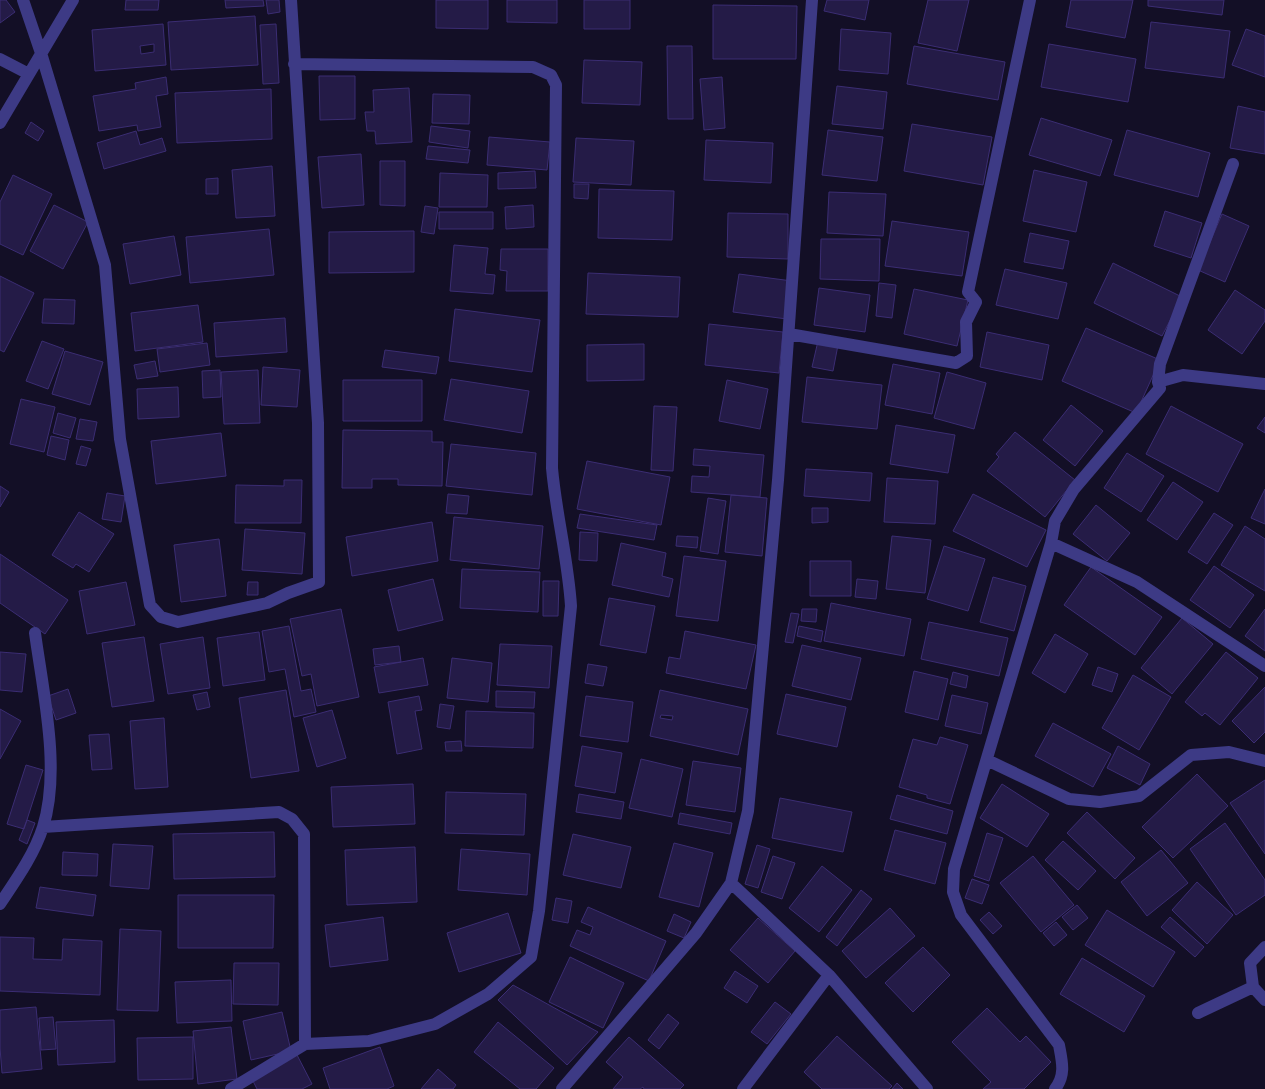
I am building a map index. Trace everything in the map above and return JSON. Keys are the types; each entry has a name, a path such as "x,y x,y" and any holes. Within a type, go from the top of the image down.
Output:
{"street":[{"path":"23,0 41,52 105,266 120,439 150,605 161,617 178,622 267,603 319,582 318,423 291,0"},
{"path":"0,123 72,0"},
{"path":"562,1089 696,933 731,883 748,811 789,334 812,0"},
{"path":"789,334 956,363 967,356 966,322 976,302 968,292 1030,0"},
{"path":"0,59 29,74"},
{"path":"231,1089 306,1044 369,1040 435,1024 488,994 531,957 539,911 571,606 570,578 554,496 552,468 556,85 551,75 532,67 294,64"},
{"path":"1056,1089 1060,1084 1063,1066 1059,1045 961,915 953,892 954,869 1051,543 1055,521 1074,489 1160,388 1158,382 1160,364 1233,164"},
{"path":"1158,382 1183,375 1265,384"},
{"path":"1051,543 1137,582 1265,666"},
{"path":"0,904 28,862 43,827 52,783 50,746 35,633"},
{"path":"987,760 1069,799 1100,802 1139,796 1190,755 1229,752 1265,761"},
{"path":"43,827 279,812 292,819 304,834 306,1044"},
{"path":"731,883 829,975 927,1089"},
{"path":"1265,947 1250,963 1253,986 1265,1000"},
{"path":"743,1089 829,975"},
{"path":"1198,1013 1253,986"}],"building":[{"path":"0,0 6,0 15,12 0,23"},
{"path":"126,0 159,0 158,10 125,10"},
{"path":"225,0 263,0 264,6 226,8"},
{"path":"266,0 279,0 280,12 268,14"},
{"path":"436,0 488,0 488,29 436,28"},
{"path":"507,0 557,0 557,23 507,22"},
{"path":"584,0 630,0 630,29 584,29"},
{"path":"827,0 869,0 865,20 824,11"},
{"path":"928,0 969,0 957,51 918,43"},
{"path":"1071,0 1133,0 1125,38 1066,27"},
{"path":"1148,0 1224,0 1222,15 1148,6"},
{"path":"713,5 797,6 796,59 713,59"},
{"path":"255,16 258,65 171,70 168,22"},
{"path":"1151,22 1230,31 1224,78 1145,68"},
{"path":"163,24 166,65 95,71 92,30","holes":["154,44 154,52 141,54 140,46"]},
{"path":"276,24 279,83 263,84 260,25"},
{"path":"841,29 891,33 888,74 839,70"},
{"path":"1246,29 1265,36 1265,77 1232,65"},
{"path":"1049,44 1136,59 1128,102 1041,87"},
{"path":"667,46 692,46 693,119 668,119"},
{"path":"914,46 1005,62 998,100 907,84"},
{"path":"584,60 642,62 640,105 582,103"},
{"path":"319,76 355,76 355,119 320,120"},
{"path":"166,77 168,94 156,96 161,127 138,131 137,125 99,131 93,96 136,89 135,83"},
{"path":"722,77 725,128 704,130 700,79"},
{"path":"837,86 887,92 883,129 832,124"},
{"path":"409,88 412,142 376,144 375,131 367,131 365,112 374,112 373,90"},
{"path":"271,89 272,139 177,143 175,93"},
{"path":"433,94 470,95 469,124 432,123"},
{"path":"1238,106 1265,112 1265,154 1230,148"},
{"path":"1041,118 1112,140 1100,176 1029,155"},
{"path":"31,122 44,131 38,141 25,133"},
{"path":"912,124 992,137 983,185 904,171"},
{"path":"431,126 470,131 468,148 429,142"},
{"path":"828,130 883,137 877,181 822,175"},
{"path":"1127,130 1210,153 1198,197 1114,175"},
{"path":"136,131 140,145 162,138 166,151 104,169 97,143"},
{"path":"489,137 550,142 547,170 487,165"},
{"path":"576,138 634,141 631,185 573,182"},
{"path":"706,140 773,143 771,183 704,180"},
{"path":"428,146 470,150 468,163 426,159"},
{"path":"361,154 364,205 322,208 318,157"},
{"path":"380,161 405,161 405,206 380,205"},
{"path":"272,166 275,216 236,218 232,170"},
{"path":"1034,170 1087,182 1076,232 1023,221"},
{"path":"535,171 536,188 498,189 498,173"},
{"path":"440,173 488,175 487,207 439,207"},
{"path":"13,175 52,194 23,255 0,244 0,202"},
{"path":"218,178 218,194 206,194 206,179"},
{"path":"574,184 589,184 588,199 574,198"},
{"path":"599,189 674,191 672,240 598,238"},
{"path":"829,192 886,194 883,236 827,233"},
{"path":"54,205 88,222 63,269 30,251"},
{"path":"533,205 534,227 506,229 505,207"},
{"path":"425,206 438,208 434,234 421,232"},
{"path":"1165,211 1202,223 1191,258 1154,246"},
{"path":"439,212 493,212 493,229 439,229"},
{"path":"728,213 788,214 788,259 727,257"},
{"path":"1222,214 1249,226 1225,282 1198,270"},
{"path":"892,221 969,232 962,276 885,266"},
{"path":"269,229 274,275 190,283 186,237"},
{"path":"414,231 414,272 329,273 329,232"},
{"path":"1030,233 1069,241 1063,269 1024,262"},
{"path":"174,236 181,275 130,284 123,244"},
{"path":"821,239 880,239 879,281 820,279"},
{"path":"454,245 488,248 485,274 495,275 493,294 450,291"},
{"path":"501,249 548,249 548,291 506,291 507,271 500,270"},
{"path":"1113,263 1182,297 1162,336 1094,303"},
{"path":"1005,269 1067,283 1058,319 996,305"},
{"path":"588,273 680,277 678,317 586,314"},
{"path":"739,274 792,281 787,319 733,312"},
{"path":"0,276 34,293 4,352 0,350"},
{"path":"879,283 896,285 892,318 876,316"},
{"path":"819,288 870,295 865,332 814,325"},
{"path":"914,289 968,300 957,346 904,334"},
{"path":"1235,290 1265,310 1265,321 1242,354 1208,330"},
{"path":"44,299 75,300 74,324 42,323"},
{"path":"198,305 203,342 135,351 131,313"},
{"path":"455,309 540,320 532,372 449,361"},
{"path":"285,318 287,352 216,357 214,323"},
{"path":"709,324 783,332 779,373 705,365"},
{"path":"1086,328 1160,360 1136,413 1062,381"},
{"path":"987,332 1049,345 1042,380 980,367"},
{"path":"42,341 64,349 48,389 26,381"},
{"path":"818,341 838,345 833,371 812,367"},
{"path":"207,343 210,365 160,372 157,349"},
{"path":"644,344 644,380 587,381 587,345"},
{"path":"385,350 439,357 436,374 382,367"},
{"path":"65,351 103,362 90,405 52,394"},
{"path":"155,361 158,376 137,379 134,365"},
{"path":"893,364 940,373 932,414 885,405"},
{"path":"263,367 300,370 297,407 261,405"},
{"path":"220,370 221,397 203,398 202,371"},
{"path":"258,370 260,423 224,424 221,372"},
{"path":"947,372 986,383 974,429 934,418"},
{"path":"807,377 882,385 877,429 802,422"},
{"path":"451,379 529,391 522,433 444,420"},
{"path":"343,380 422,380 422,421 343,421"},
{"path":"727,380 768,389 760,429 719,421"},
{"path":"178,387 179,417 138,419 137,389"},
{"path":"21,399 55,407 44,452 10,444"},
{"path":"1071,405 1103,431 1075,466 1043,440"},
{"path":"654,406 677,407 673,471 651,470"},
{"path":"1171,406 1243,444 1218,492 1146,454"},
{"path":"58,413 76,418 70,438 53,433"},
{"path":"1265,417 1265,433 1257,428"},
{"path":"80,419 97,422 93,441 76,439"},
{"path":"896,425 955,435 948,473 890,464"},
{"path":"343,430 432,431 432,442 443,442 442,486 398,485 398,479 372,479 372,488 342,488"},
{"path":"1015,432 1075,480 1045,517 987,471 999,457 996,454"},
{"path":"221,433 226,476 156,484 151,441"},
{"path":"51,436 69,440 65,460 47,455"},
{"path":"451,444 536,453 532,495 446,486"},
{"path":"81,446 91,449 86,466 76,464"},
{"path":"694,449 764,455 760,497 691,492 692,476 709,477 710,466 693,465"},
{"path":"1127,453 1164,476 1141,512 1104,488"},
{"path":"587,461 670,477 661,525 577,509"},
{"path":"806,469 872,473 870,501 804,496"},
{"path":"887,478 938,481 935,524 884,522"},
{"path":"284,480 302,480 301,523 235,523 236,485 284,486"},
{"path":"1173,482 1203,502 1177,540 1147,520"},
{"path":"0,486 9,492 0,507"},
{"path":"1265,489 1265,524 1251,518"},
{"path":"107,493 125,496 121,522 102,519"},
{"path":"448,494 469,496 467,514 446,513"},
{"path":"973,494 1046,530 1027,567 953,531"},
{"path":"731,495 767,498 762,556 725,552"},
{"path":"708,498 726,501 718,554 700,551"},
{"path":"1096,505 1130,533 1107,561 1073,534"},
{"path":"812,508 828,508 828,522 812,523"},
{"path":"79,512 114,534 89,572 76,564 73,568 52,555"},
{"path":"1214,513 1233,525 1207,564 1188,552"},
{"path":"580,514 657,525 654,540 577,528"},
{"path":"454,517 543,526 539,569 450,560"},
{"path":"432,522 438,561 352,576 346,537"},
{"path":"1245,526 1265,539 1265,591 1221,565"},
{"path":"245,529 305,533 302,574 242,570"},
{"path":"580,532 598,533 597,561 579,560"},
{"path":"677,536 698,537 697,548 676,546"},
{"path":"892,536 931,540 925,593 886,589"},
{"path":"219,539 226,596 181,602 174,545"},
{"path":"621,543 666,553 662,576 673,579 669,597 612,585"},
{"path":"944,546 985,559 968,611 927,599"},
{"path":"0,554 68,600 45,634 0,603"},
{"path":"684,556 726,561 718,621 676,616"},
{"path":"810,561 851,561 851,596 810,596"},
{"path":"1214,566 1254,595 1230,628 1190,600"},
{"path":"1091,567 1162,617 1135,655 1064,605"},
{"path":"462,569 540,572 538,612 460,608"},
{"path":"993,577 1026,586 1014,631 980,622"},
{"path":"433,579 443,620 398,631 388,590"},
{"path":"857,579 878,581 876,599 855,597"},
{"path":"543,581 559,581 558,616 543,616"},
{"path":"126,582 135,625 87,634 79,591"},
{"path":"248,582 258,582 258,595 247,595"},
{"path":"609,598 655,606 646,653 600,645"},
{"path":"831,603 911,619 904,656 824,641"},
{"path":"341,609 359,697 317,706 311,674 302,676 290,619"},
{"path":"802,609 817,609 816,622 801,621"},
{"path":"1265,609 1265,651 1245,636"},
{"path":"791,613 799,614 793,643 785,642"},
{"path":"1182,618 1213,644 1172,694 1141,668"},
{"path":"929,622 1008,638 999,676 921,659"},
{"path":"289,626 301,691 311,689 316,712 294,717 285,669 269,672 262,631"},
{"path":"799,626 823,631 821,642 797,636"},
{"path":"685,631 756,645 746,689 666,673 669,657 680,659"},
{"path":"259,632 265,680 223,686 217,638"},
{"path":"1055,634 1088,654 1065,693 1032,673"},
{"path":"144,637 154,701 112,707 102,643"},
{"path":"203,637 210,688 168,694 160,644"},
{"path":"500,644 552,646 549,688 497,685"},
{"path":"802,645 861,658 851,700 792,686"},
{"path":"399,646 401,662 375,665 373,649"},
{"path":"0,652 26,654 22,692 0,690"},
{"path":"1226,652 1258,678 1220,725 1205,713 1202,716 1185,702"},
{"path":"423,658 428,685 379,693 374,667"},
{"path":"452,658 492,663 488,702 447,698"},
{"path":"588,664 607,667 603,686 585,683"},
{"path":"1098,667 1118,674 1112,692 1092,685"},
{"path":"914,671 948,679 938,720 905,712"},
{"path":"953,672 968,676 966,688 950,684"},
{"path":"1133,675 1171,697 1139,750 1102,728"},
{"path":"1265,687 1265,732 1254,743 1232,721"},
{"path":"68,689 76,713 56,720 48,696"},
{"path":"286,690 299,771 251,778 239,698"},
{"path":"660,690 748,709 738,755 650,736","holes":["661,715 673,716 672,720 660,718"]},
{"path":"496,691 535,692 534,708 496,707"},
{"path":"207,692 210,707 197,710 193,695"},
{"path":"786,694 846,707 837,747 777,734"},
{"path":"952,695 988,703 981,734 945,726"},
{"path":"419,696 422,710 415,711 422,749 397,754 388,702"},
{"path":"586,696 633,702 628,742 580,736"},
{"path":"440,704 454,706 450,729 437,727"},
{"path":"0,709 21,721 0,759"},
{"path":"332,710 346,758 317,767 303,718"},
{"path":"466,711 534,713 533,748 465,746"},
{"path":"164,718 168,787 135,789 130,721"},
{"path":"1053,723 1111,754 1093,787 1035,756"},
{"path":"109,734 112,769 92,770 89,735"},
{"path":"940,737 968,745 950,804 927,798 927,795 899,787 913,739 937,745"},
{"path":"461,741 462,751 446,751 445,742"},
{"path":"582,746 622,753 615,793 575,786"},
{"path":"1118,746 1150,764 1140,785 1107,768"},
{"path":"641,759 683,769 672,817 629,808"},
{"path":"693,761 741,768 735,812 686,805"},
{"path":"26,765 43,770 24,829 7,824"},
{"path":"1197,774 1228,806 1173,858 1142,827"},
{"path":"1265,780 1265,854 1230,803"},
{"path":"413,784 415,824 333,827 331,787"},
{"path":"1002,784 1049,814 1027,847 980,818"},
{"path":"446,792 526,794 524,835 445,833"},
{"path":"579,794 624,802 621,819 576,812"},
{"path":"897,795 953,811 947,834 890,819"},
{"path":"780,798 852,812 843,852 772,838"},
{"path":"1087,812 1135,858 1115,879 1067,833"},
{"path":"680,813 732,823 730,834 678,824"},
{"path":"27,820 35,823 27,844 19,840"},
{"path":"1225,823 1265,880 1265,895 1236,915 1190,849"},
{"path":"895,830 946,843 935,884 884,870"},
{"path":"274,832 275,877 174,879 173,834"},
{"path":"987,833 1003,838 989,881 974,876"},
{"path":"573,834 631,847 621,888 563,875"},
{"path":"1063,841 1096,871 1078,890 1045,860"},
{"path":"674,843 713,853 699,907 659,897"},
{"path":"113,844 153,846 149,889 110,886"},
{"path":"757,845 770,849 758,888 745,884"},
{"path":"415,847 417,902 347,905 345,850"},
{"path":"461,849 530,854 527,895 458,890"},
{"path":"1161,850 1188,883 1147,916 1121,882"},
{"path":"63,852 98,854 97,876 62,875"},
{"path":"773,856 795,863 782,899 761,892"},
{"path":"1033,856 1074,905 1041,932 1000,883"},
{"path":"822,866 852,890 819,932 789,908"},
{"path":"972,879 989,885 982,904 965,898"},
{"path":"1197,882 1233,915 1207,944 1172,910"},
{"path":"40,887 96,895 93,916 36,908"},
{"path":"861,890 872,899 837,946 826,937"},
{"path":"178,895 274,895 273,948 178,948"},
{"path":"556,898 572,901 568,923 552,920"},
{"path":"1077,905 1088,918 1073,930 1062,917"},
{"path":"588,907 666,941 649,981 570,946 577,930 590,935 593,927 581,922"},
{"path":"890,908 915,936 866,978 842,951"},
{"path":"1107,910 1175,952 1153,987 1085,945"},
{"path":"989,912 1002,926 993,934 980,920"},
{"path":"508,913 521,953 459,972 447,933"},
{"path":"674,914 691,922 684,938 667,931"},
{"path":"383,917 388,960 330,967 325,925"},
{"path":"1170,917 1204,947 1195,957 1161,927"},
{"path":"758,918 795,951 768,983 730,950"},
{"path":"1056,922 1067,935 1054,946 1043,933"},
{"path":"120,929 161,931 158,1011 117,1010"},
{"path":"0,937 34,938 33,959 62,960 63,939 102,941 100,995 0,991"},
{"path":"923,947 950,975 913,1012 885,983"},
{"path":"570,957 624,983 603,1028 549,1002"},
{"path":"1082,958 1145,996 1124,1032 1060,994"},
{"path":"234,963 279,963 278,1005 233,1004"},
{"path":"735,971 758,986 747,1003 724,988"},
{"path":"231,980 232,1021 177,1023 175,982"},
{"path":"513,985 598,1032 567,1065 498,1000"},
{"path":"775,1002 791,1014 767,1044 751,1032"},
{"path":"36,1007 42,1069 2,1073 0,1010"},
{"path":"987,1008 1020,1042 1026,1036 1051,1062 1024,1089 983,1089 991,1082 952,1042"},
{"path":"282,1012 291,1051 251,1060 243,1021"},
{"path":"668,1014 679,1023 659,1049 648,1040"},
{"path":"53,1017 56,1049 41,1050 39,1018"},
{"path":"114,1020 115,1062 58,1065 56,1022"},
{"path":"498,1022 554,1068 536,1089 520,1089 474,1052"},
{"path":"231,1027 237,1079 198,1084 193,1031"},
{"path":"837,1036 892,1086 889,1089 822,1089 804,1072"},
{"path":"193,1037 193,1079 138,1080 137,1038"},
{"path":"629,1037 684,1085 680,1089 644,1089 643,1087 640,1089 613,1089 623,1077 606,1062"},
{"path":"380,1047 394,1086 387,1089 330,1089 323,1068"},
{"path":"296,1053 312,1084 302,1089 257,1089 251,1077"},
{"path":"438,1069 456,1085 453,1089 421,1089"},
{"path":"897,1083 903,1089 892,1089"}]}
